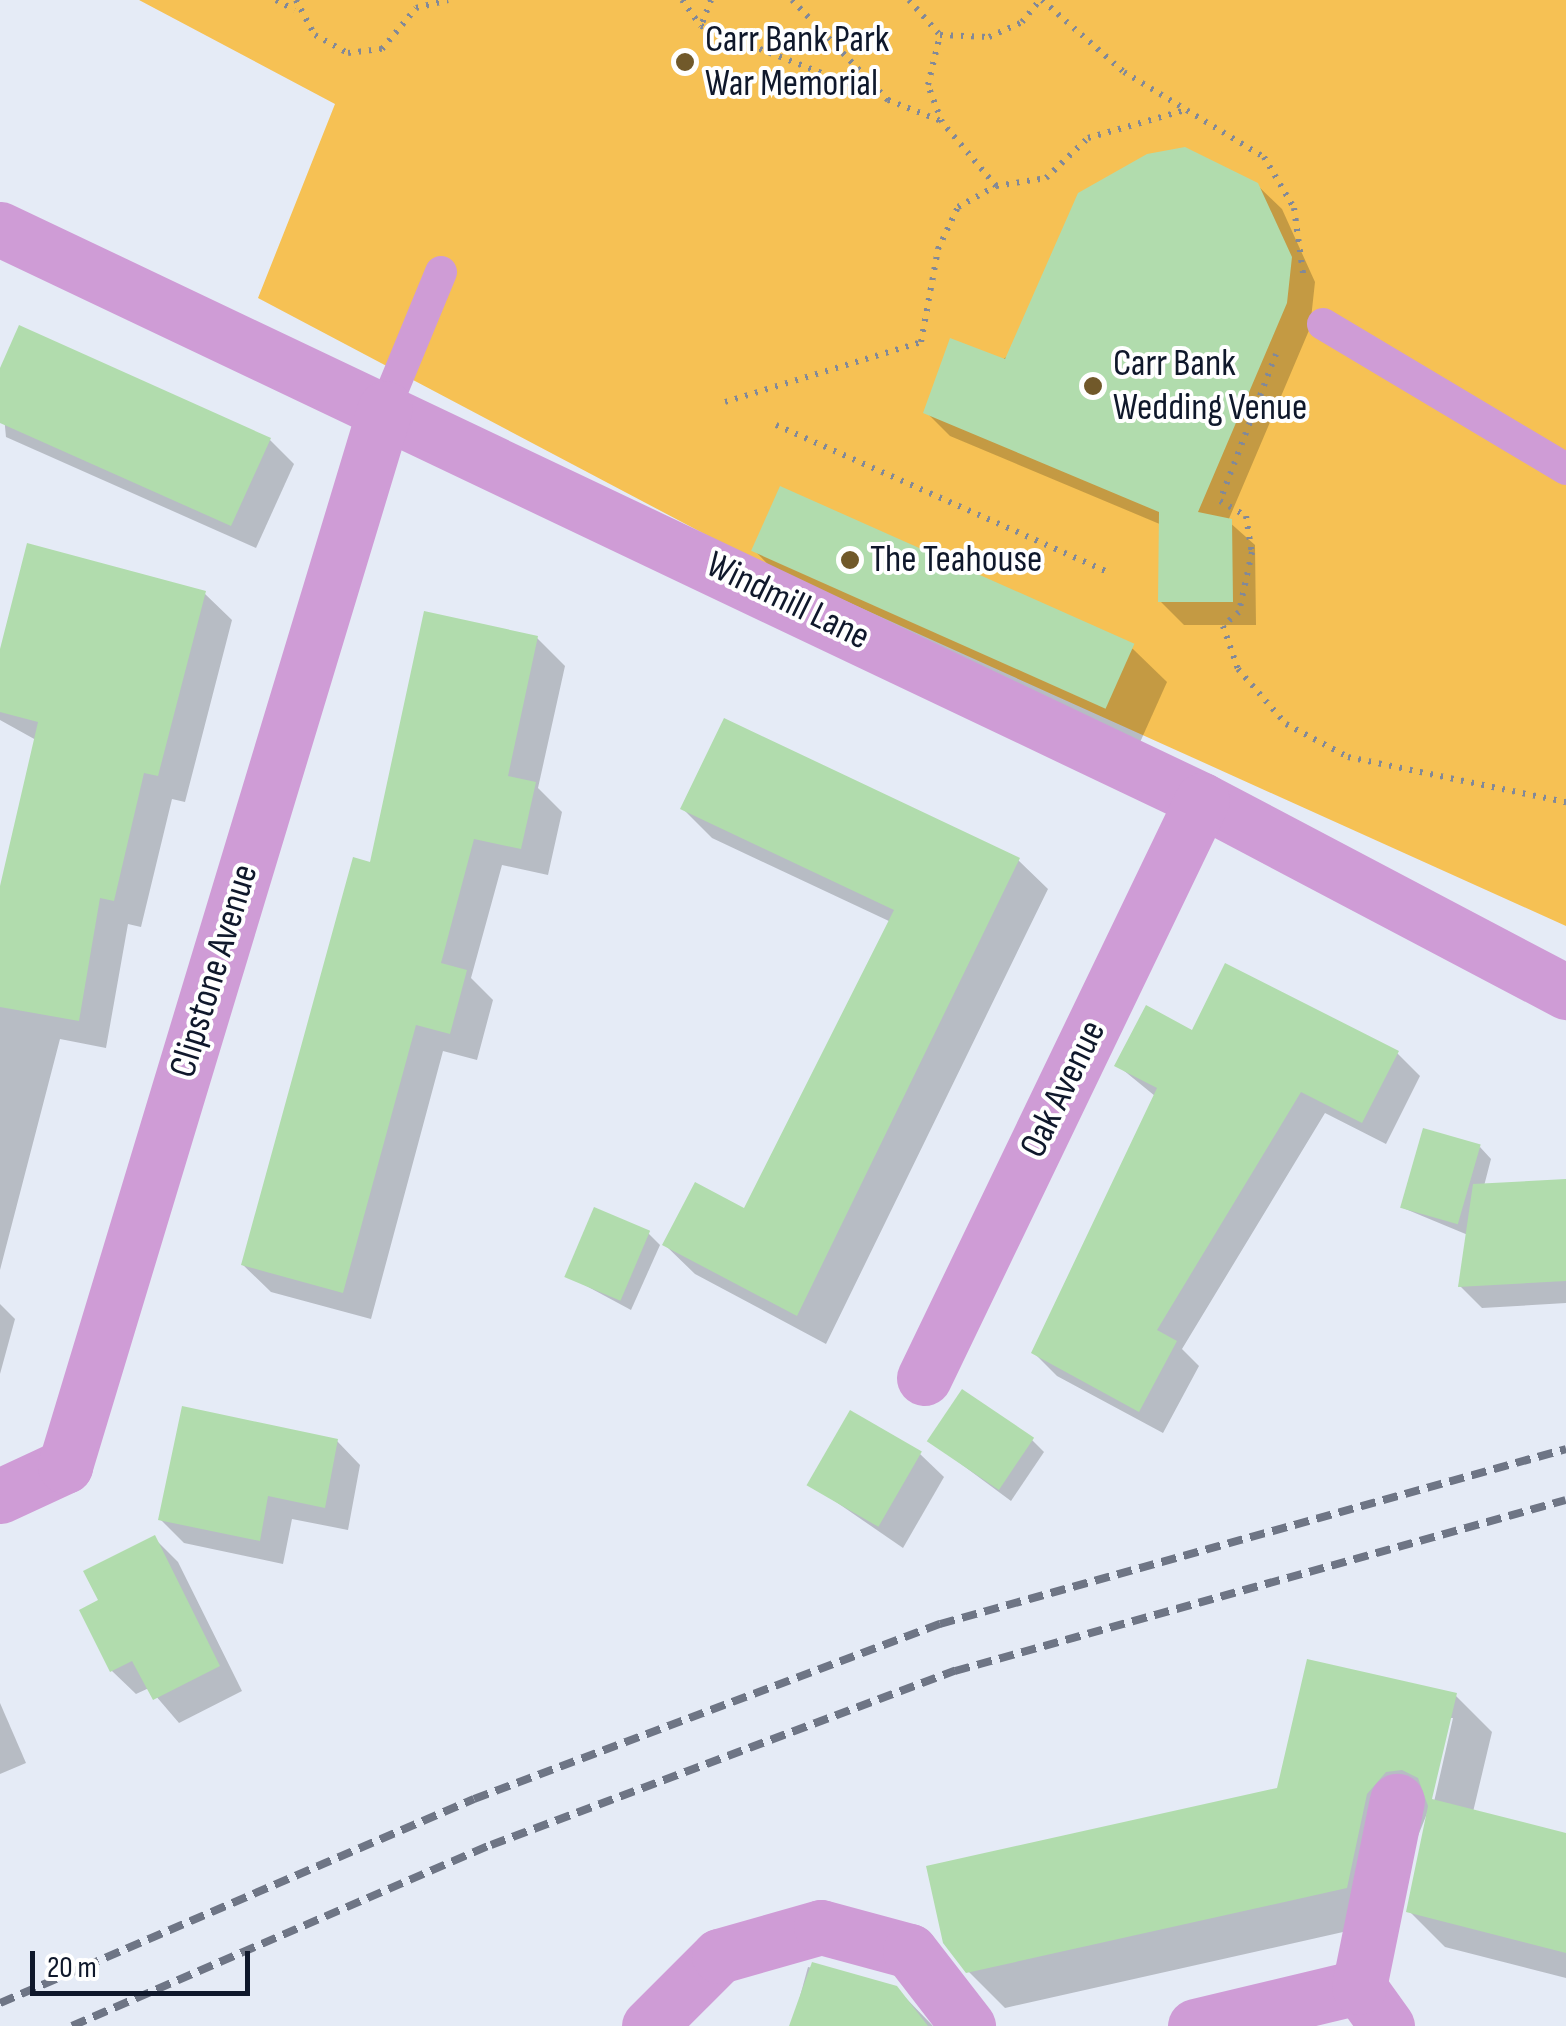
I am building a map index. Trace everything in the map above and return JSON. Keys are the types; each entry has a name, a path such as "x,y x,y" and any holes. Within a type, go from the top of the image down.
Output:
{"street":[{"name":"Windmill Lane","path":"0,230 385,408 1202,800 1566,992"},
{"name":"Clipstone Avenue","path":"0,1496 65,1466 385,408"},
{"name":"Oak Avenue","path":"924,1378 1202,800"},
{"path":"1195,2026 1373,2007 1397,1801"},
{"path":"649,2026 718,1956 821,1927 910,1951 968,2026"}],"lane":[{"path":"385,408 441,272"},
{"path":"1309,316 1566,469"}],"path":[{"path":"276,0 348,52 382,49 416,8 448,0"},
{"path":"294,10 296,0"},
{"path":"682,0 701,26 942,122"},
{"path":"701,26 712,0"},
{"path":"792,0 886,98"},
{"path":"909,0 940,35 989,37 1022,22 1041,0 1182,111 1264,157 1294,208 1306,259 1309,316 1220,501 1246,516 1252,552 1243,601 1223,626 1238,669 1286,724 1348,757 1566,802"},
{"path":"940,35 928,85 942,122 996,186"},
{"path":"725,402 921,342 938,249 958,207 996,186 1046,178 1088,138 1182,111"},
{"path":"776,426 1106,571"}],"shaded area":[{"path":"139,0 1566,0 1566,926 748,557 258,298 335,104"}],"building":[{"name":"Carr Bank Wedding Venue","path":"1185,147 1258,183 1292,257 1287,303 1198,512 1232,519 1233,602 1158,602 1159,512 923,413 950,338 1005,359 1078,193 1147,154"},
{"path":"19,325 271,438 231,526 0,423 0,368"},
{"path":"780,486 1134,644 1106,709 751,551"},
{"path":"27,543 206,591 158,776 144,773 114,901 100,898 79,1021 0,1007 0,886 38,722 0,712 0,649"},
{"path":"424,611 538,636 508,776 536,782 521,849 474,839 441,963 467,970 450,1034 416,1025 343,1293 241,1265 353,857 370,862"},
{"path":"724,718 1020,858 797,1316 662,1245 695,1182 744,1208 894,910 680,809"},
{"path":"1225,963 1399,1051 1362,1123 1301,1092 1157,1330 1177,1341 1139,1412 1031,1353 1157,1088 1114,1066 1146,1005 1192,1030"},
{"path":"1423,1128 1481,1145 1458,1224 1400,1208"},
{"path":"1566,1179 1566,1281 1458,1287 1473,1184"},
{"path":"594,1207 650,1231 620,1301 564,1277"},
{"path":"962,1389 1034,1438 999,1490 927,1441"},
{"path":"182,1406 338,1439 325,1508 268,1496 260,1541 158,1520"},
{"path":"850,1410 922,1452 878,1527 806,1485"},
{"path":"155,1535 220,1666 153,1700 132,1661 110,1672 79,1610 98,1600 83,1571"},
{"path":"1307,1659 1457,1693 1432,1799 1566,1833 1566,1953 1406,1912 1428,1806 1418,1778 1402,1770 1386,1772 1367,1794 1347,1888 966,1973 943,1943 926,1866 1277,1788"},
{"path":"812,1962 897,1986 928,2026 789,2026"}],"railway":[{"path":"0,2003 474,1799 940,1624 1566,1449"},
{"path":"72,2026 491,1845 955,1671 1566,1500"}],"place":[{"name":"Carr Bank Park War Memorial","path":"685,62"},
{"name":"Carr Bank Wedding Venue","path":"1093,386"},
{"name":"The Teahouse","path":"850,560"}]}
